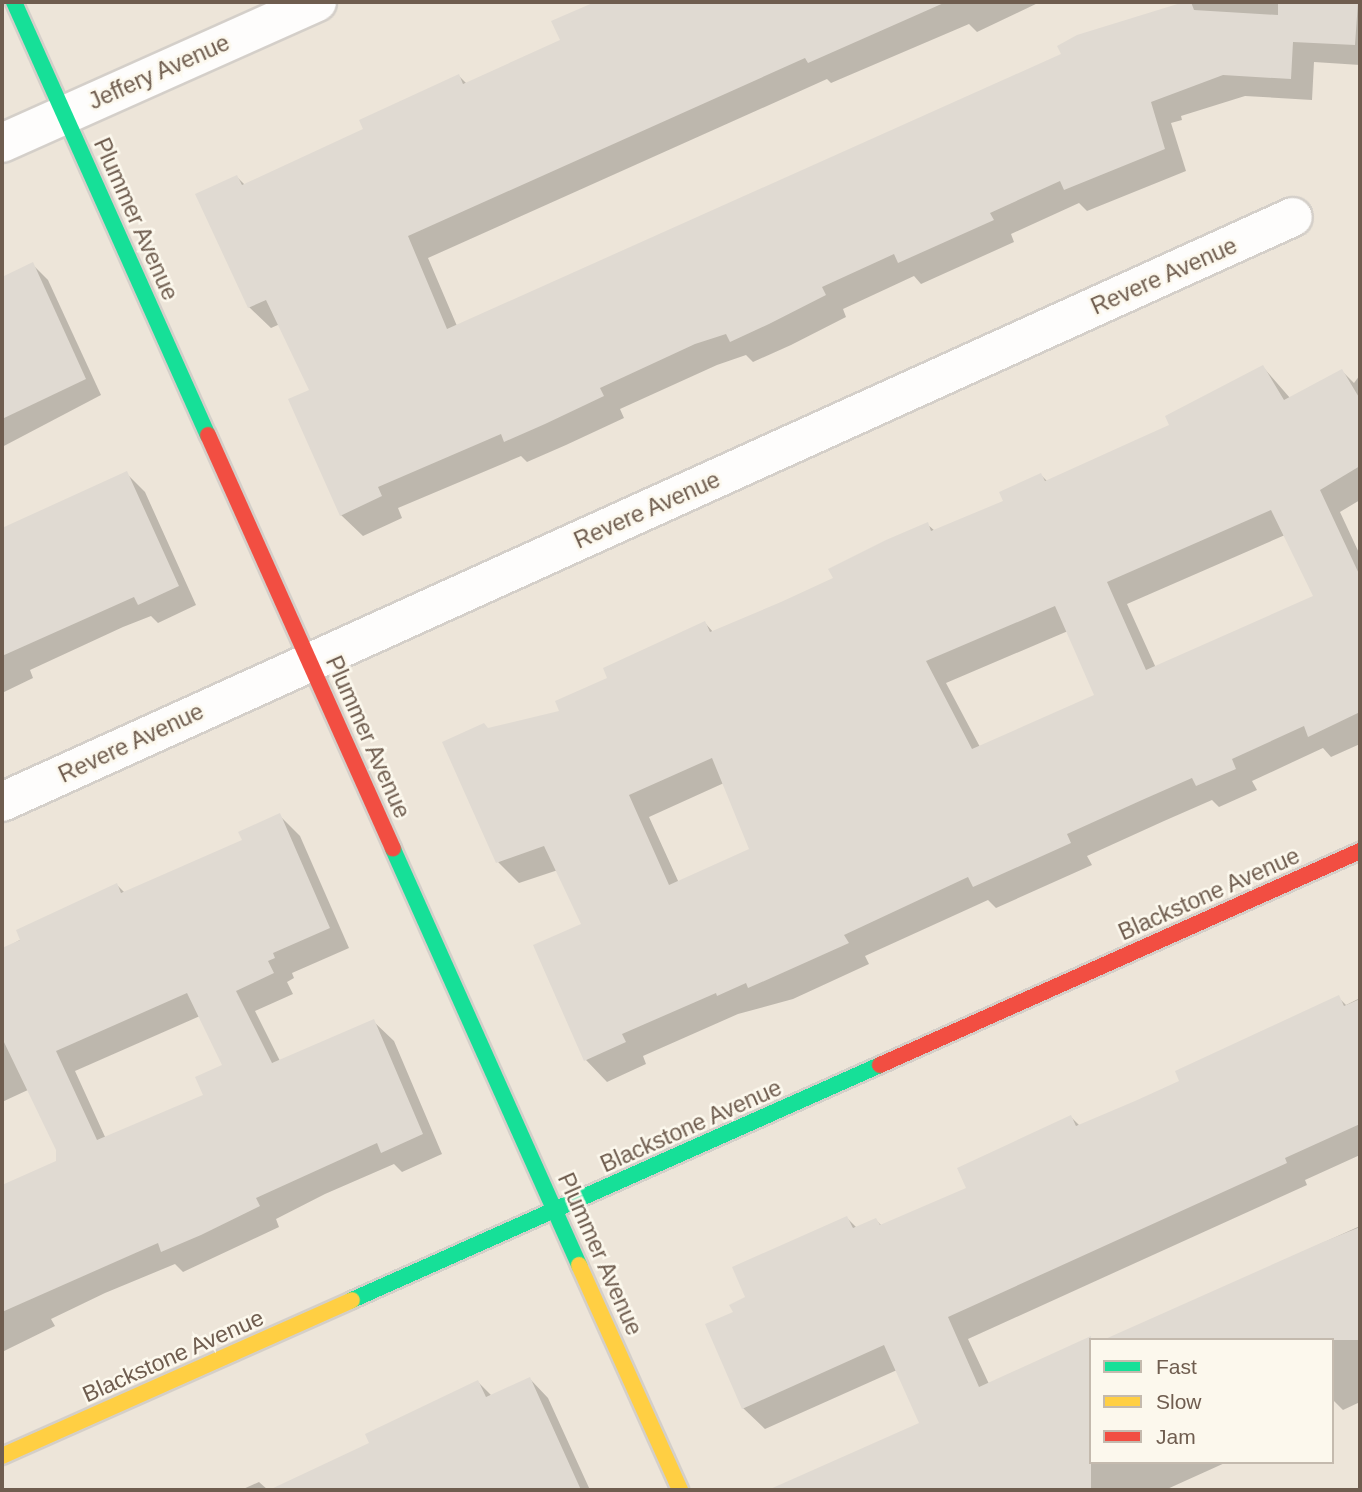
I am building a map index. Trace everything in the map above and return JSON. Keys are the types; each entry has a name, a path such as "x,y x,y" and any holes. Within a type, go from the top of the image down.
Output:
{"street":[{"name":"Plummer Avenue","path":"14,2 680,1490"},
{"name":"Jeffery Avenue","path":"2,143 317,2"},
{"name":"Revere Avenue","path":"2,802 1293,217"},
{"name":"Blackstone Avenue","path":"2,1456 1360,851"}],"shaded area":[{"path":"2,2 1360,2 1360,1490 2,1490"}],"building":[{"path":"595,2 946,2 808,63 805,58 408,236 447,329 1061,54 1057,46 1077,35 1184,2 1191,2 1194,10 1278,15 1278,2 1358,2 1355,45 1293,42 1291,79 1223,75 1151,102 1165,149 1064,190 1060,181 990,213 994,220 898,263 894,254 822,287 826,295 730,342 726,334 695,344 600,388 604,396 545,424 504,442 501,434 378,487 382,496 340,516 288,399 309,390 266,300 248,308 195,194 237,175 242,185 363,129 359,120 459,74 463,84 560,40 551,21"},
{"path":"33,262 86,379 2,419 2,277"},
{"path":"1263,365 1284,400 1342,369 1360,399 1360,466 1320,490 1360,576 1360,712 1308,737 1304,726 1232,759 1236,769 1196,786 1192,778 1142,800 1067,834 1071,843 973,887 968,877 844,935 849,943 748,988 746,983 717,996 716,993 622,1034 626,1042 584,1061 533,945 581,924 544,846 496,863 442,742 484,723 488,728 559,711 555,701 607,678 603,668 705,621 710,632 781,602 833,578 828,569 886,540 928,522 931,531 1003,501 999,492 1041,473 1045,481 1169,425 1165,416","holes":["1271,510 1313,596 1146,670 1107,582","1055,606 1094,695 972,749 926,661","712,758 749,849 669,885 629,795"]},
{"path":"127,471 179,586 138,605 134,597 2,656 2,528"},
{"path":"280,813 330,928 273,953 275,958 268,961 274,973 236,991 272,1063 374,1019 423,1134 381,1153 377,1143 256,1198 260,1206 201,1235 161,1252 158,1243 2,1312 2,1185 56,1161 56,1150 2,1038 2,948 20,940 16,930 117,883 121,893 242,840 238,832","holes":["187,993 222,1065 195,1077 203,1095 97,1140 56,1051"]},
{"path":"1339,995 1344,1006 1360,999 1360,1124 1285,1158 1287,1163 948,1317 979,1387 1091,1336 1091,1490 768,1490 919,1423 884,1345 742,1409 705,1324 733,1312 729,1305 745,1297 732,1267 847,1216 853,1228 876,1218 880,1225 966,1188 957,1168 1071,1115 1076,1126 1135,1101 1179,1081 1175,1071"},
{"path":"1360,1227 1360,1340 1107,1338"},
{"path":"530,1377 581,1490 269,1490 369,1443 365,1434 478,1380 486,1397"}],"traffic: fast":[{"path":"14,2 208,435"},
{"path":"393,849 579,1265"},
{"path":"352,1300 880,1065"}],"traffic: slow":[{"path":"579,1265 680,1490"},
{"path":"2,1456 352,1300"}],"traffic: jam":[{"path":"208,435 393,849"},
{"path":"880,1065 1360,851"}]}
